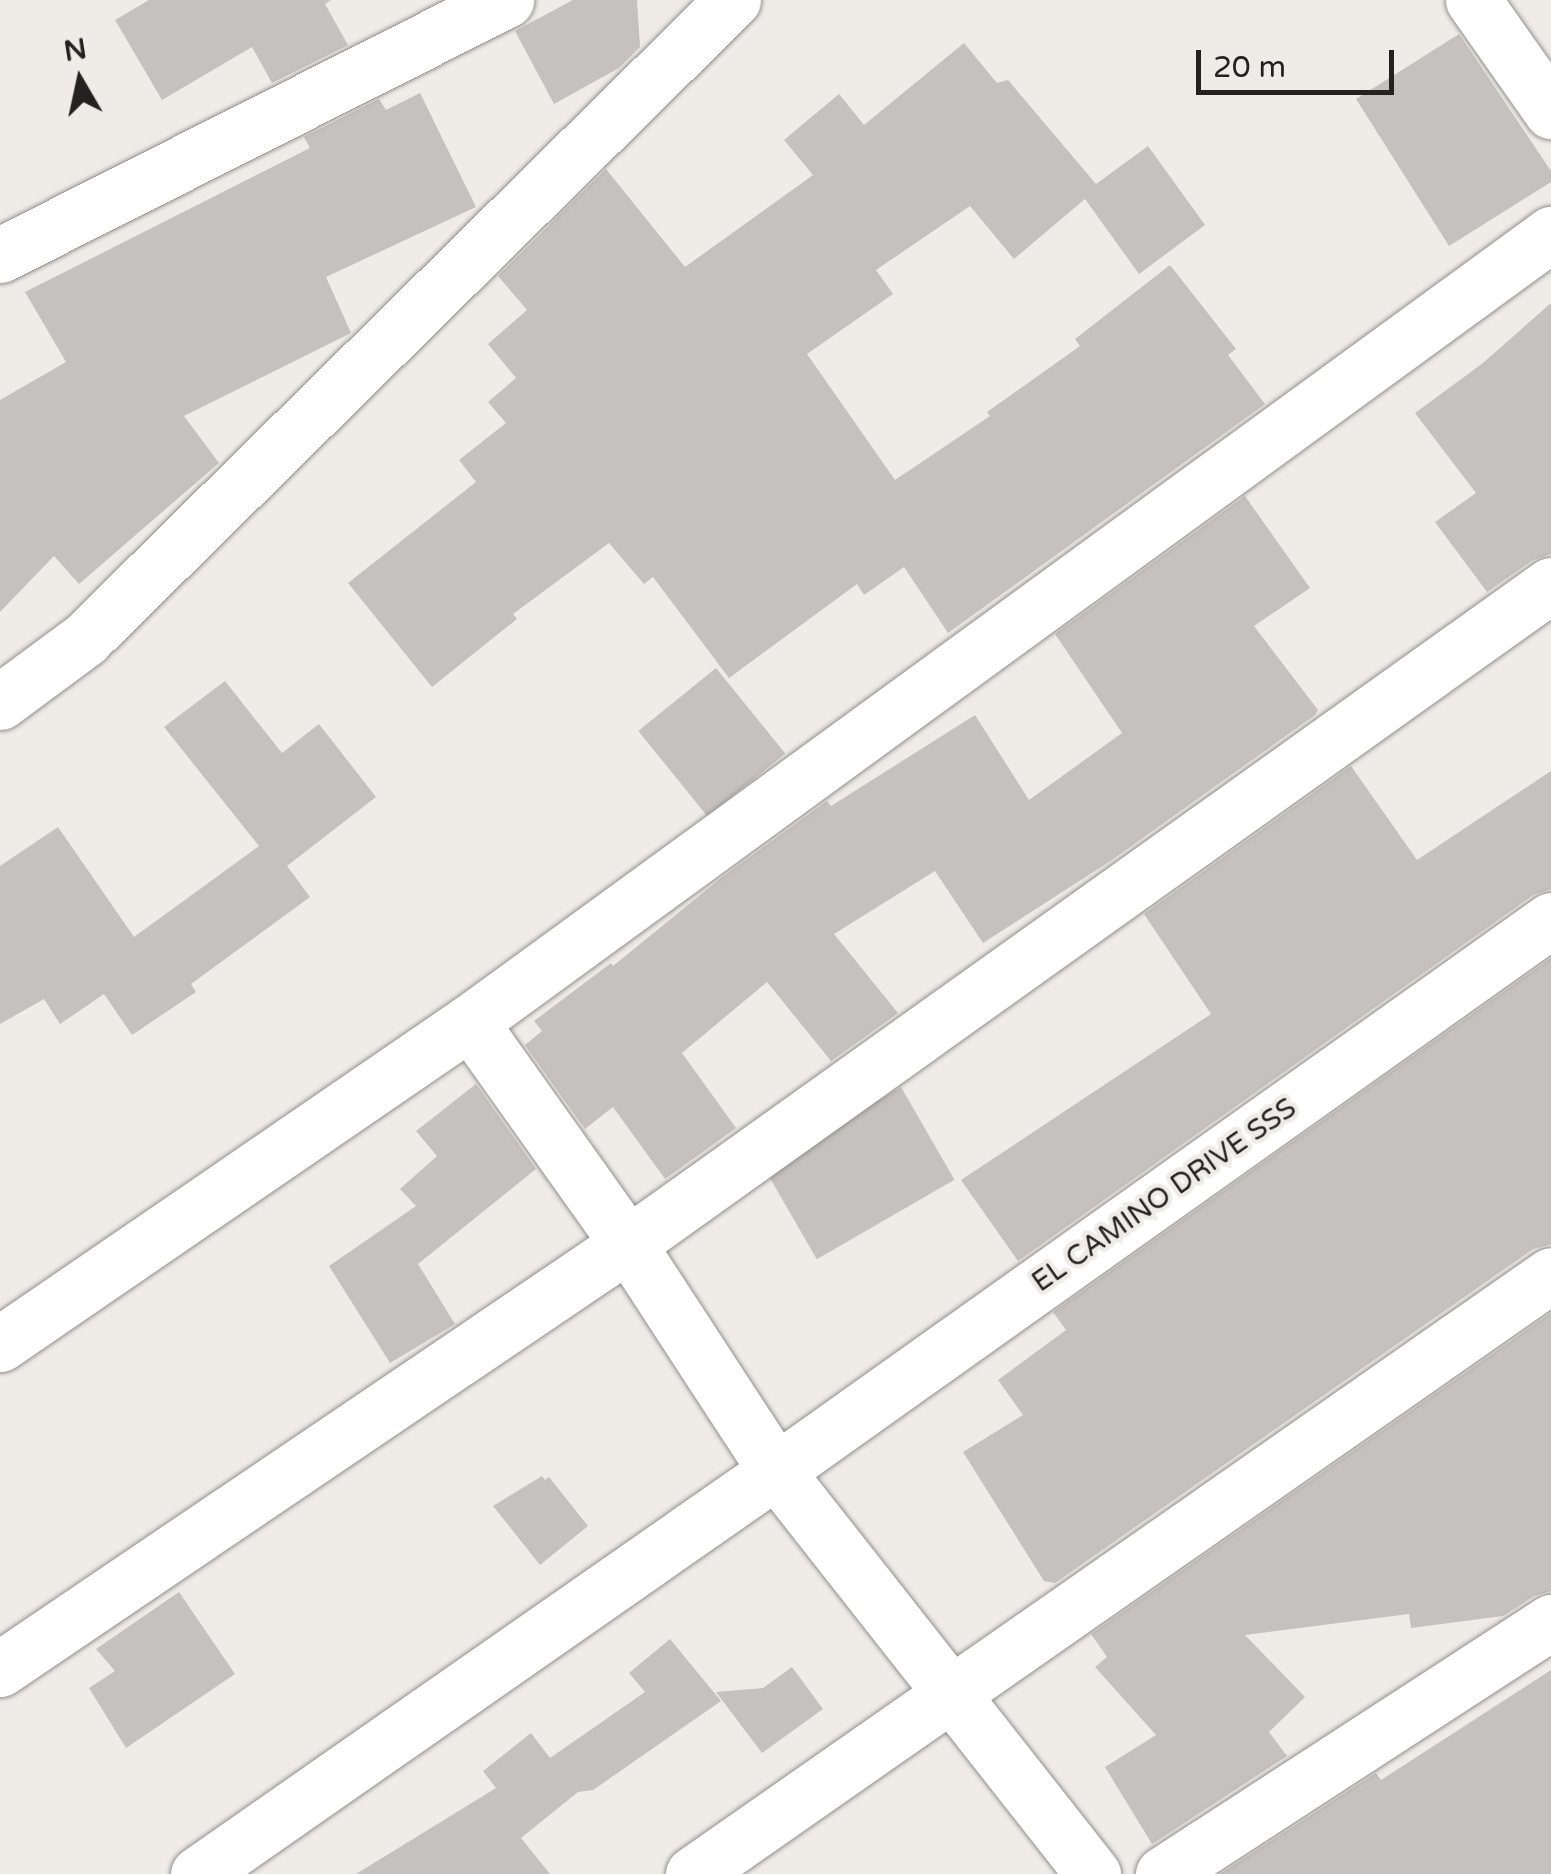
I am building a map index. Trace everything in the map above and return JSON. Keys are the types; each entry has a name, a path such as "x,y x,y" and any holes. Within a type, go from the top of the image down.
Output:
{"street":[{"path":"0,255 506,0"},
{"path":"0,702 86,640 734,0"},
{"path":"1473,0 1551,111"},
{"path":"0,1344 470,1022 1551,234"},
{"path":"0,1669 628,1244 1551,585"},
{"name":"EL CAMINO DRIVE SSS","path":"198,1874 776,1471 1551,920"},
{"path":"470,1022 628,1244 776,1471 1094,1874"},
{"path":"693,1874 1551,1275"},
{"path":"1163,1874 1551,1622"}],"building":[{"path":"149,0 331,0 325,4 348,45 272,83 252,47 162,100 115,20"},
{"path":"573,0 637,0 640,47 619,68 554,104 515,31"},
{"path":"1459,34 1551,171 1551,182 1449,246 1356,99"},
{"path":"964,43 997,83 1008,80 1096,184 1148,146 1205,225 1139,274 1085,199 1014,259 970,206 876,270 893,294 807,354 895,480 990,416 987,412 1080,346 1075,339 1170,265 1236,349 1228,355 1265,404 948,633 904,567 864,595 857,584 729,678 653,577 644,584 609,543 513,614 517,619 432,687 348,583 476,482 459,460 506,423 488,402 516,378 488,344 527,310 498,276 606,169 685,267 813,175 784,140 839,94 864,125"},
{"path":"420,93 476,207 326,277 351,333 184,416 219,463 79,584 54,556 0,612 0,400 66,362 25,292 310,148 304,137 379,99 386,110"},
{"path":"1551,303 1551,554 1533,560 1487,592 1435,522 1476,493 1415,413 1483,363"},
{"path":"1245,496 1310,588 1254,626 1318,710 1315,715 1109,862 983,943 935,871 834,934 898,1013 831,1061 767,982 682,1053 736,1128 665,1179 613,1107 585,1129 525,1045 542,1031 534,1021 611,963 613,966 721,878 827,801 831,806 975,715 1029,800 1122,733 1055,634"},
{"path":"716,668 785,753 708,816 638,731"},
{"path":"225,681 282,753 319,724 376,797 287,866 310,897 191,984 196,992 132,1035 104,994 60,1024 44,999 0,1024 0,866 58,827 134,937 259,846 164,727"},
{"path":"1351,766 1417,860 1551,771 1551,889 1533,895 1018,1261 961,1180 1211,1014 1144,914"},
{"path":"1551,958 1551,1244 1533,1249 1055,1583 1044,1581 963,1452 1023,1415 998,1380 1066,1330 1053,1312"},
{"path":"476,1084 536,1169 418,1264 455,1324 390,1363 329,1266 416,1206 400,1189 437,1156 416,1131"},
{"path":"901,1087 954,1180 817,1259 763,1166"},
{"path":"1551,1313 1551,1591 1534,1596 1503,1616 1411,1628 1409,1614 1245,1635 1305,1697 1269,1732 1287,1756 1152,1844 1105,1767 1156,1735 1095,1667 1107,1657 1091,1634"},
{"path":"542,1476 545,1480 549,1477 588,1526 540,1565 493,1506"},
{"path":"179,1592 235,1674 126,1748 89,1688 115,1671 96,1649"},
{"path":"670,1639 721,1701 593,1790 578,1792 521,1838 550,1874 356,1874 496,1788 483,1771 531,1733 550,1758 645,1692 629,1673"},
{"path":"792,1667 823,1709 762,1753 716,1692 763,1688"},
{"path":"1551,1670 1551,1874 1220,1874 1376,1773 1381,1780"}]}
